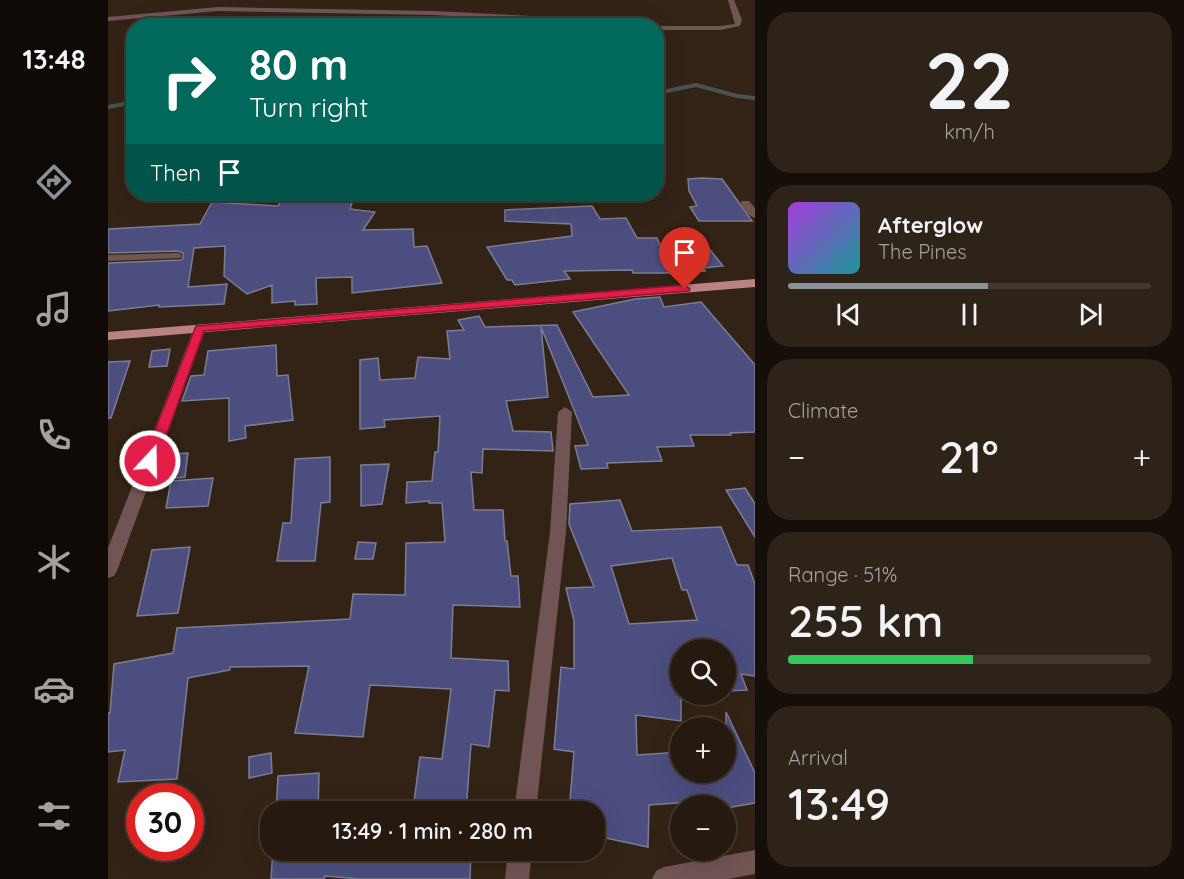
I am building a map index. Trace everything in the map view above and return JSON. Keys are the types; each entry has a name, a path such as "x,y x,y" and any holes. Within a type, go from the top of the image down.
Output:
{"main road":[{"path":"108,336 755,283"}],"street":[{"path":"664,28 720,28 738,25 739,20 731,0"},
{"path":"108,19 218,9 534,18"},
{"path":"745,202 755,215"},
{"path":"108,258 177,256"},
{"path":"108,571 200,328"},
{"path":"526,801 558,532 565,412"},
{"path":"517,879 519,861"},
{"path":"664,879 755,862"}],"building":[{"path":"688,179 722,179 752,221 699,221 690,207 697,206 689,191"},
{"path":"280,201 352,201 350,209 375,212 363,230 413,229 414,247 427,246 442,283 352,293 352,277 316,278 317,304 295,305 295,301 272,303 272,285 247,294 224,276 225,246 194,248 188,287 227,284 224,304 159,307 159,305 108,311 108,263 181,260 183,253 177,251 108,253 108,229 200,224 212,202 278,206"},
{"path":"592,206 600,219 626,218 637,238 657,238 661,247 707,246 723,266 703,268 705,271 683,271 684,273 633,273 632,270 564,271 570,279 515,285 512,280 507,280 487,247 572,236 571,224 505,221 505,210"},
{"path":"660,297 664,307 701,302 755,365 755,432 730,433 731,435 690,435 694,446 657,447 662,461 607,463 608,468 581,469 575,446 588,445 541,327 548,397 506,401 513,431 551,432 553,451 483,449 482,473 471,472 474,510 503,510 511,576 518,576 520,607 453,605 451,658 508,661 509,691 495,690 489,747 471,744 467,801 414,801 420,757 442,759 451,689 370,685 363,737 295,733 309,666 230,667 230,670 188,678 177,779 118,782 125,750 108,752 108,713 110,713 114,664 173,653 177,628 350,619 353,594 405,595 406,543 445,542 442,503 429,503 429,501 406,503 407,482 432,481 435,452 438,452 440,416 384,420 385,427 360,429 360,360 378,358 380,380 415,378 418,357 450,359 447,331 464,330 458,320 479,316 485,327 557,325 593,397 629,395 573,312 635,299"},
{"path":"276,345 277,376 288,375 293,420 245,426 246,438 229,441 229,398 182,401 191,376 204,375 208,351"},
{"path":"170,349 167,366 149,367 152,351"},
{"path":"130,361 111,418 108,418 108,362"},
{"path":"188,453 185,477 167,479 170,454"},
{"path":"330,457 330,502 321,503 315,561 277,561 283,523 291,523 295,459"},
{"path":"389,464 382,504 361,506 361,465"},
{"path":"213,478 208,506 166,508 171,481"},
{"path":"745,488 755,504 755,537 726,490"},
{"path":"620,500 632,531 721,527 737,565 748,565 755,584 755,676 741,674 747,690 736,691 736,639 670,639 670,705 681,705 681,717 670,717 670,720 636,715 637,755 670,753 670,783 736,783 736,733 755,773 755,803 736,806 736,795 670,795 670,803 649,805 648,847 605,838 605,801 570,801 574,752 554,749 561,667 574,669 574,621 566,588 594,587 569,524 570,504","holes":["672,558 682,590 687,590 697,620 629,624 611,566"]},
{"path":"358,542 376,543 373,559 355,559"},
{"path":"190,547 178,613 137,616 152,550"},
{"path":"271,753 272,773 249,778 249,757"},
{"path":"319,773 318,801 277,801 278,776"},
{"path":"272,861 471,861 470,879 360,879 325,876 324,879 271,879"}],"waterway":[{"path":"664,92 696,85 737,96 755,98"},
{"path":"108,107 126,104"}],"route":[{"path":"150,461 200,328 685,289"}]}
